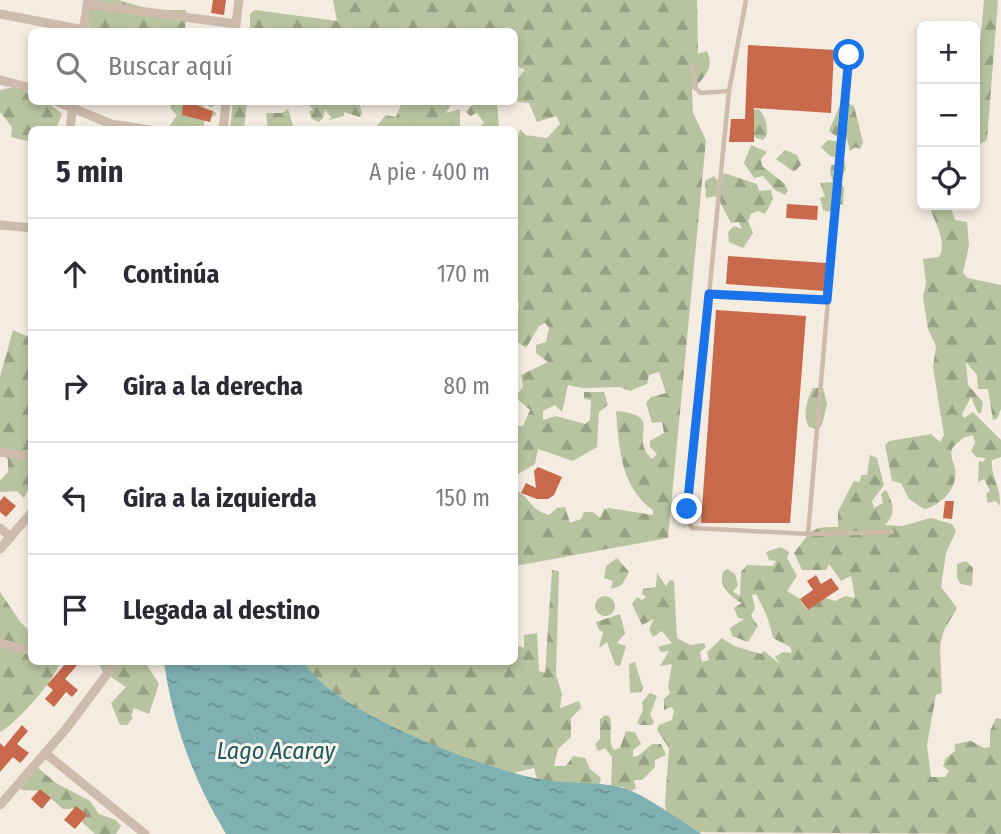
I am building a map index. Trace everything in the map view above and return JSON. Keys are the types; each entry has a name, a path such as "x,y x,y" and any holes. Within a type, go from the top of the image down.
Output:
{"street":[{"path":"83,28 87,2 235,28 239,0"},
{"path":"0,14 68,28"},
{"path":"0,80 28,87"},
{"path":"70,126 73,105"},
{"path":"75,105 111,124 124,126"},
{"path":"223,126 226,105"},
{"path":"0,225 28,228"},
{"path":"0,452 28,456"},
{"path":"0,549 28,517"},
{"path":"0,528 11,537"},
{"path":"0,643 28,650"},
{"path":"0,805 45,753 114,665"},
{"path":"45,753 145,834"}],"lane":[{"path":"746,0 729,91 687,519 692,528 808,534 892,532"},
{"path":"808,534 849,55"},
{"path":"692,65 696,89 701,93 729,91"},
{"path":"709,294 827,300"}],"green space":[{"path":"91,0 118,0 152,10 186,10 185,28 88,28"},
{"path":"333,0 697,0 698,54 707,51 710,63 704,77 692,90 693,113 706,140 668,538 518,565 518,492 542,513 549,515 557,508 565,507 570,523 581,519 584,512 593,512 600,518 604,509 609,508 653,515 653,510 642,501 628,479 621,453 616,411 640,417 644,428 645,451 652,459 657,454 650,447 650,441 664,433 662,422 652,423 646,403 651,397 666,393 659,372 649,375 647,384 630,391 620,387 582,388 568,385 562,412 555,405 543,411 543,420 556,416 585,424 590,420 591,400 584,399 584,392 604,392 608,405 599,412 597,447 573,461 538,449 535,464 518,474 518,426 523,426 530,410 518,400 518,393 523,387 521,375 548,362 536,353 536,345 546,342 549,328 545,323 539,326 526,348 518,342 518,138 520,129 525,135 547,138 560,124 556,116 537,122 529,103 518,102 518,80 525,70 518,66 518,28 250,28 250,14 255,10 337,21"},
{"path":"984,0 998,0 987,140 980,145 980,84"},
{"path":"18,86 28,93 28,105 51,105 62,114 57,126 28,126 28,141 11,137 12,127 0,112 0,90"},
{"path":"842,100 854,106 863,142 860,149 855,147 850,151 846,136 840,139 829,131"},
{"path":"170,105 203,105 206,113 213,111 217,114 204,122 204,126 170,126 177,115"},
{"path":"233,105 247,105 244,126 230,126"},
{"path":"309,105 360,105 362,113 360,117 344,112 344,116 329,120 331,117 325,110 319,122 312,119 309,112 313,109"},
{"path":"401,105 451,105 446,113 460,109 460,126 377,126 386,115 396,117"},
{"path":"472,105 497,105 499,126 480,126 484,123 477,113 470,116 466,112"},
{"path":"288,109 293,126 268,126 266,113 282,113"},
{"path":"758,109 766,124 767,135 763,140 756,138 751,129 754,110"},
{"path":"828,140 840,142 846,169 840,181 844,188 843,205 836,203 829,212 823,210 820,198 825,196 820,183 833,182 831,165 841,164 841,158 830,156 821,147"},
{"path":"751,145 767,152 761,159 762,166 785,184 788,191 785,195 775,190 763,176 754,178 744,163"},
{"path":"785,150 797,155 801,165 794,172 776,159"},
{"path":"724,173 757,184 759,191 771,190 773,199 765,214 758,211 751,214 748,221 753,233 743,248 729,242 728,232 734,226 742,229 739,222 731,223 717,196 706,198 705,181 714,176 720,184"},
{"path":"931,210 952,210 955,220 967,222 969,245 963,273 968,278 1001,285 1001,409 997,419 993,420 988,389 978,389 977,375 966,362 968,385 983,402 981,413 978,413 971,397 962,414 964,418 973,412 1001,440 1001,457 992,460 1000,506 996,501 988,503 986,494 990,491 984,479 978,482 979,461 983,462 986,458 976,457 971,451 975,443 973,435 963,438 953,447 951,455 956,475 951,489 937,504 924,509 909,499 901,483 892,481 885,445 889,441 931,434 940,442 944,435 933,367 936,346 928,329 923,297 926,283 923,259 939,257 942,245"},
{"path":"13,330 28,337 28,490 24,498 17,491 0,492 0,481 8,472 8,460 4,454 0,457 0,377"},
{"path":"813,388 823,388 827,404 822,425 817,429 809,427 806,418 807,402"},
{"path":"870,455 877,458 884,485 872,501 874,508 883,503 881,494 886,490 892,504 891,517 885,525 902,526 931,518 952,524 956,531 946,553 941,587 957,608 944,630 940,646 942,693 936,695 927,745 931,777 945,777 949,771 943,766 946,758 955,751 955,744 971,741 984,748 990,747 990,731 996,718 1001,719 1001,834 669,832 665,803 669,748 657,730 659,725 672,720 674,710 671,707 664,710 664,699 670,693 668,687 672,664 660,666 669,651 661,652 658,647 672,643 662,631 653,637 649,629 654,619 642,625 632,604 637,597 642,600 646,597 642,594 643,589 656,587 657,573 666,586 670,580 674,581 677,638 690,645 704,643 706,647 700,652 702,662 709,660 707,652 722,638 734,646 761,654 764,651 780,664 775,657 783,652 792,653 790,647 773,638 768,618 756,594 752,595 755,608 751,616 758,626 748,642 732,636 730,628 744,619 738,618 734,608 742,603 724,587 723,572 727,569 735,574 738,585 733,592 740,596 741,572 747,565 773,566 776,561 769,560 766,552 781,547 789,552 787,558 797,576 787,591 800,599 807,610 826,598 835,601 845,596 855,598 851,576 841,581 829,564 826,570 802,570 794,553 815,529 838,527 838,511 854,481 860,482 861,475 867,475"},
{"path":"617,558 629,572 622,585 611,589 613,581 604,578 606,566"},
{"path":"966,561 973,568 972,586 961,584 957,578 957,564"},
{"path":"552,570 559,571 556,675 562,694 560,708 579,701 581,708 571,718 571,737 558,749 554,766 566,766 573,756 585,758 590,769 601,778 598,790 537,779 534,768 513,773 459,767 322,688 300,665 518,665 518,646 524,648 524,635 537,633 539,671 545,673"},
{"path":"0,592 28,629 28,665 58,665 52,678 35,700 0,732"},
{"path":"601,596 609,596 615,606 609,616 601,616 595,610 595,602"},
{"path":"620,614 625,633 617,643 626,646 620,666 615,665 607,642 599,648 603,632 599,630 596,622"},
{"path":"635,662 643,688 641,692 630,693 629,664"},
{"path":"99,665 147,665 159,684 149,714 134,708 131,716 133,718 127,725 120,725 111,703 126,687 102,671"},
{"path":"650,693 657,696 650,715 654,722 652,725 640,725 637,723 643,710 642,702"},
{"path":"605,715 610,717 611,743 614,750 620,748 626,731 635,732 641,744 633,750 633,757 652,744 661,744 666,755 655,760 655,767 642,780 634,780 636,788 628,793 623,787 611,788 612,757 605,748 598,751 595,744 600,739 600,719"},
{"path":"37,767 56,783 90,801 99,814 116,820 121,826 116,834 95,834 82,822 79,808 63,809 42,791 21,790 21,781"}],"water":[{"name":"Lago Acaray","path":"165,665 306,665 319,681 343,699 408,734 509,772 556,781 601,784 632,791 702,834 226,834 194,772 179,730"}],"building":[{"path":"213,0 226,0 224,15 211,13"},
{"path":"748,45 834,50 831,113 754,108 754,142 729,142 731,119 745,119"},
{"path":"183,105 198,105 213,111 210,122 182,115"},
{"path":"787,204 818,206 817,220 786,218"},
{"path":"728,256 826,263 824,291 726,284"},
{"path":"716,310 806,316 790,523 701,523"},
{"path":"538,467 562,477 554,495 548,499 537,499 521,493 526,483 536,488 534,471"},
{"path":"4,496 16,506 6,517 0,512 0,501"},
{"path":"945,501 954,501 952,519 943,518"},
{"path":"816,575 821,584 831,578 839,589 808,610 800,599 813,590 807,581"},
{"path":"64,665 77,665 65,679 78,690 72,697 66,692 54,707 45,699 53,690 47,685"},
{"path":"22,725 28,731 17,744 29,753 20,763 13,757 0,772 0,743 4,747"},
{"path":"40,789 51,798 42,809 31,799"},
{"path":"76,806 87,815 75,829 64,820"}],"route":[{"path":"687,509 709,294 827,300 849,55"}]}
